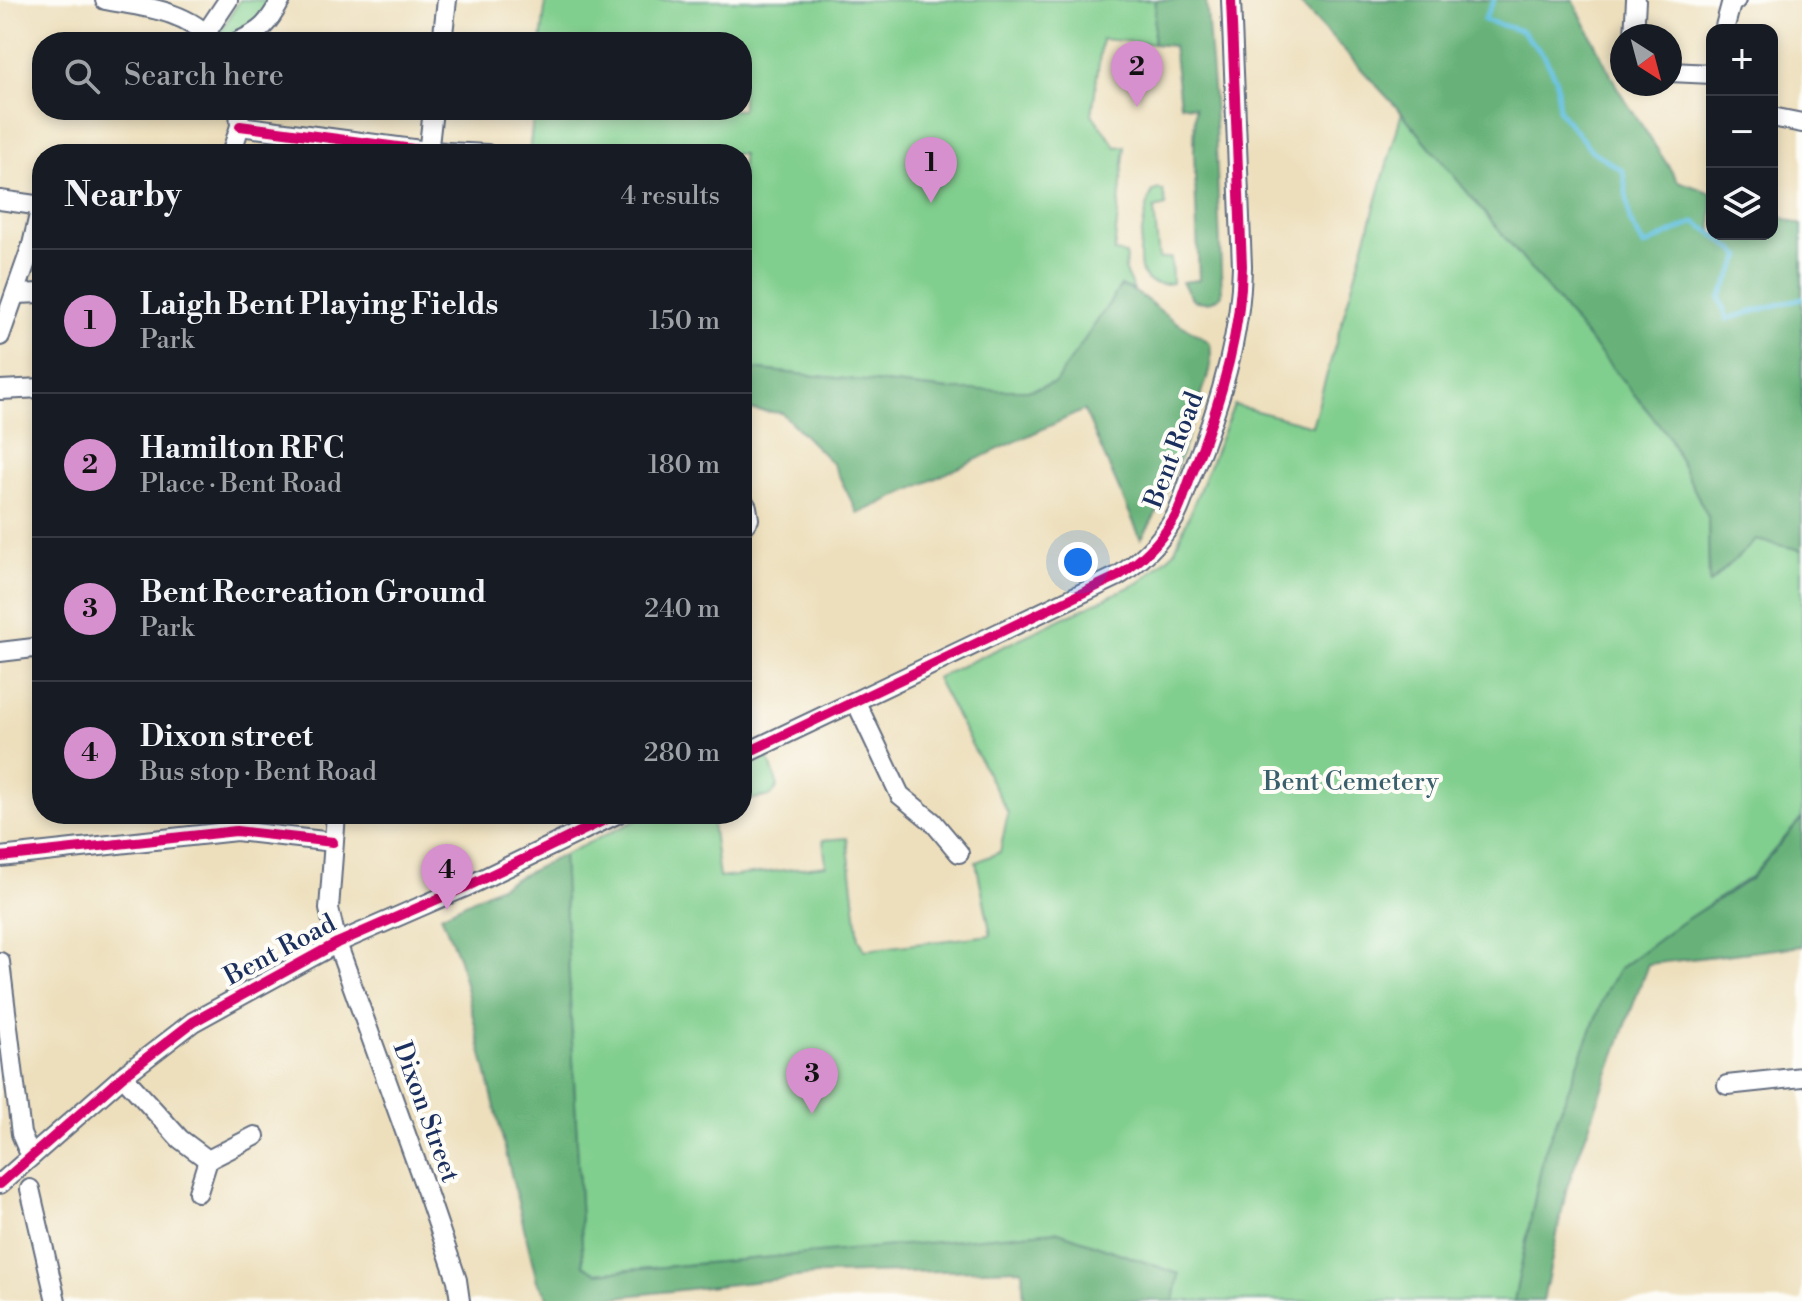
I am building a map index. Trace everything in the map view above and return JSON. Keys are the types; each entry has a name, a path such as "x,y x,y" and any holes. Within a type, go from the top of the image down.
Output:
{"street":[{"path":"105,0 168,11 202,32"},
{"path":"212,32 228,0"},
{"path":"260,32 281,0"},
{"path":"443,32 447,0"},
{"name":"Bent Road","path":"752,750 1118,576 1135,564 1174,519 1210,431 1230,362 1241,301 1231,0"},
{"path":"1635,24 1636,0"},
{"path":"1726,24 1731,4 1736,0"},
{"path":"1682,73 1706,74"},
{"path":"1778,118 1802,123"},
{"path":"234,144 240,120"},
{"path":"251,120 380,144"},
{"path":"429,144 432,120"},
{"path":"0,200 32,205"},
{"path":"0,336 32,245"},
{"path":"16,294 32,293"},
{"path":"0,390 32,388"},
{"path":"0,652 32,648"},
{"path":"856,702 900,795 933,822 959,853"},
{"name":"Dixon Street","path":"335,824 329,909 337,943 429,1198 457,1280 460,1301"},
{"name":"Bent Road","path":"0,1184 123,1076 193,1022 337,943 470,885 596,824"},
{"path":"0,857 236,831 333,842"},
{"path":"0,962 21,1134 33,1155"},
{"path":"123,1076 180,1139 208,1160"},
{"path":"1727,1085 1802,1077"},
{"path":"198,1192 208,1160 255,1136"},
{"path":"30,1189 56,1301"}],"green space":[{"path":"240,0 264,0 269,5 254,26 237,32 221,31"},
{"path":"546,0 1156,0 1153,44 1102,39 1092,114 1116,147 1125,146 1114,252 1126,254 1125,272 1134,290 1121,286 1056,383 1031,390 950,390 752,369 752,144 530,144 533,120 752,120 752,32 542,32"},
{"path":"1156,0 1206,0 1214,99 1222,294 1209,302 1193,300 1182,282 1199,280 1195,107 1180,104 1173,46 1153,44"},
{"path":"1297,0 1573,0 1610,73 1610,96 1623,96 1678,181 1706,191 1706,240 1778,240 1778,216 1802,225 1802,550 1756,540 1709,584 1708,517 1667,434 1402,113"},
{"name":"Bent Cemetery","path":"1402,112 1667,434 1708,517 1709,583 1756,540 1802,550 1802,818 1752,876 1622,967 1606,991 1544,1153 1514,1301 1174,1301 1179,1274 1056,1232 596,1273 583,1265 563,855 628,824 712,824 719,878 826,865 823,840 847,838 859,939 865,950 991,935 976,862 1000,852 1008,813 936,678 1140,582 1174,552 1234,405 1312,426"},
{"path":"1153,191 1163,191 1166,206 1154,209 1159,259 1171,258 1172,283 1164,284 1146,279 1140,257 1147,209"},
{"path":"1121,286 1210,343 1208,376 1180,459 1167,492 1141,539 1084,410 858,514 833,464 782,413 752,410 752,369 950,390 1031,390 1055,383"},
{"path":"768,757 778,786 771,796 752,799 752,765"},
{"path":"1802,818 1802,946 1648,964 1567,1187 1543,1301 1514,1301 1544,1153 1606,991 1619,969 1681,923 1750,879"},
{"path":"563,855 583,1265 597,1273 1056,1231 1179,1274 1174,1301 1024,1301 1022,1269 824,1274 581,1301 551,1301 537,1281 459,959 441,915"}],"waterway":[{"path":"1494,0 1484,20 1522,31 1545,57 1556,78 1559,111 1592,151 1623,171 1630,221 1644,246 1695,222 1706,229"},
{"path":"1721,240 1741,256 1720,298 1727,319 1802,298"}],"cycle path":[{"path":"752,750 1118,576 1149,551 1174,519 1202,449 1227,372 1241,293 1231,0"},
{"path":"240,126 375,144"},
{"path":"0,1184 123,1076 193,1022 337,943 470,885 596,824"},
{"path":"0,857 236,831 333,842"}],"place":[{"name":"Hamilton RFC","path":"1137,107"},
{"name":"Laigh Bent Playing Fields","path":"931,203"},
{"name":"Dixon street","path":"447,910"},
{"name":"Bent Recreation Ground","path":"812,1114"}]}
